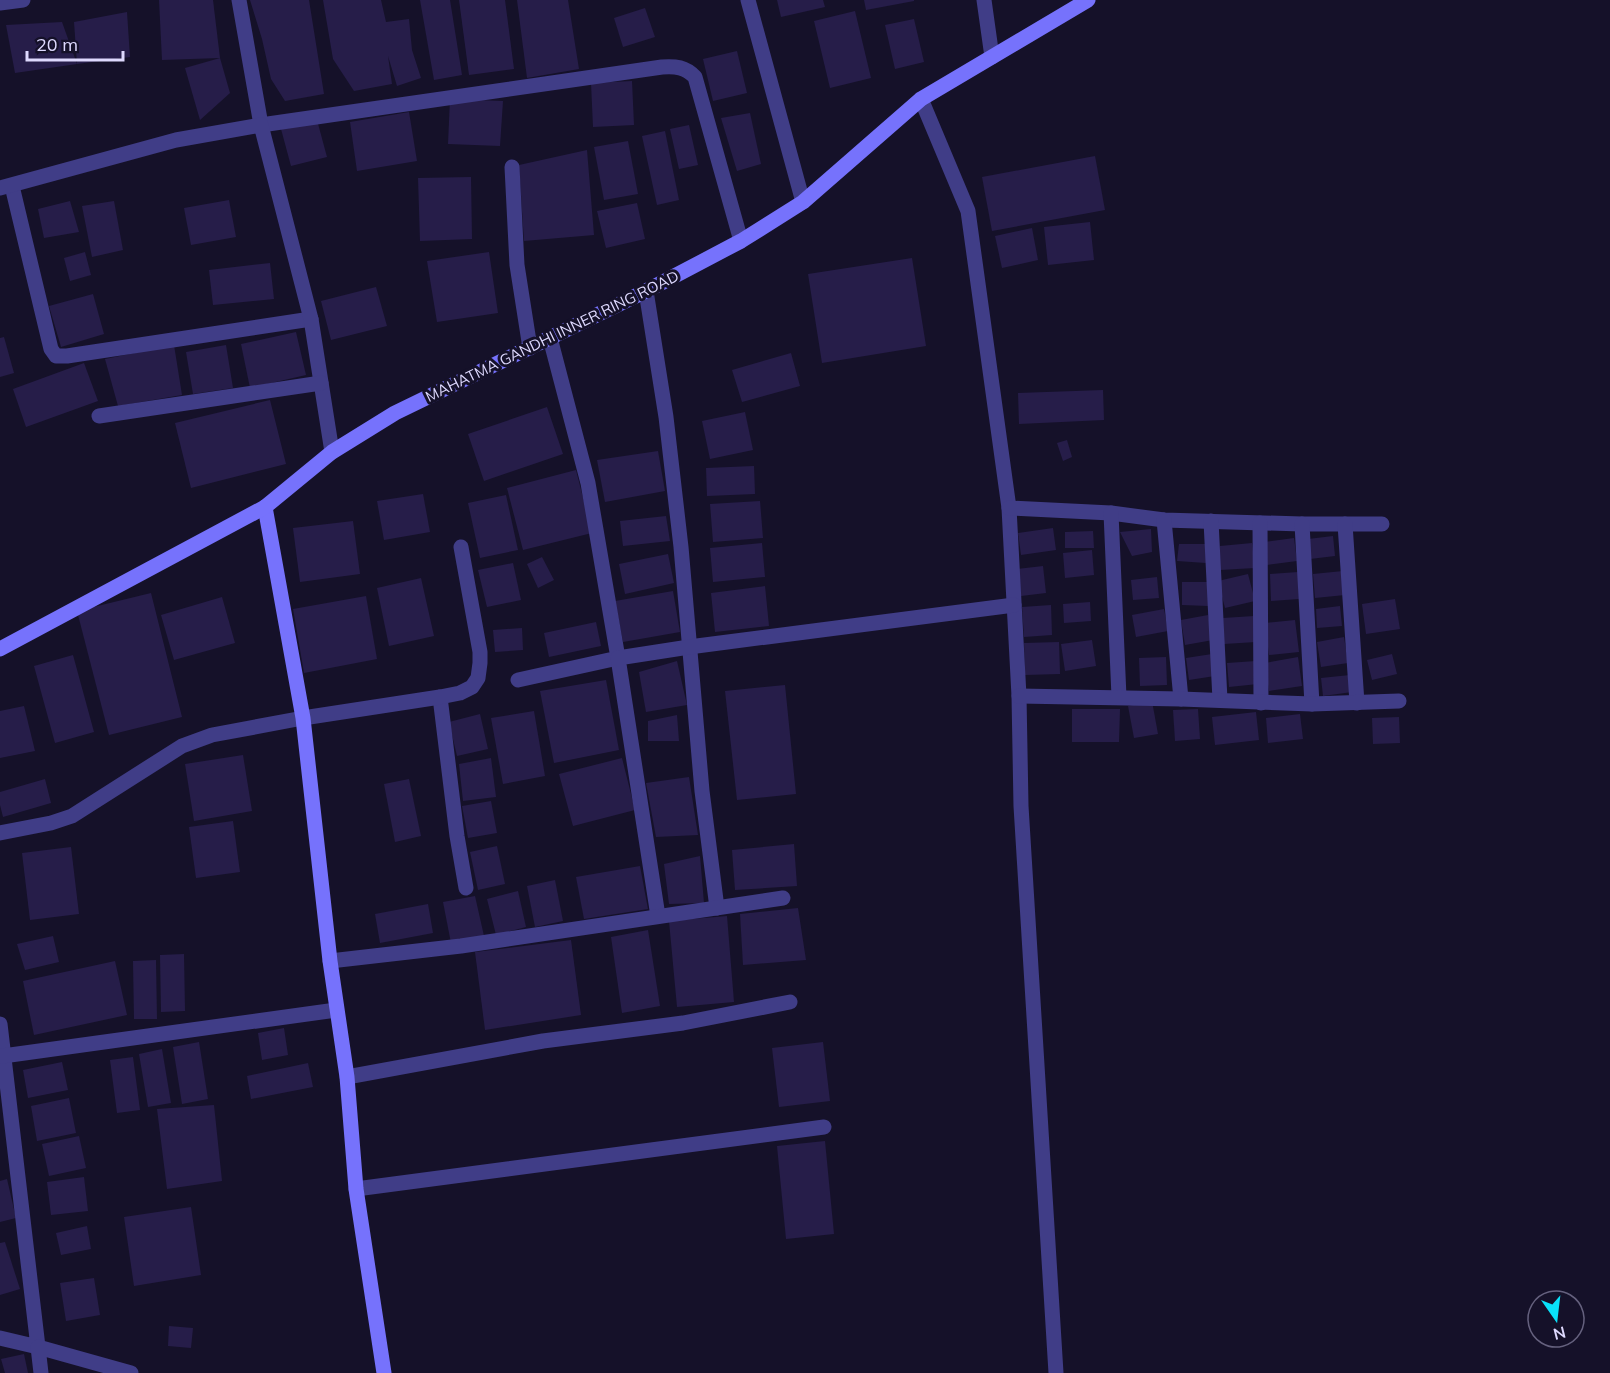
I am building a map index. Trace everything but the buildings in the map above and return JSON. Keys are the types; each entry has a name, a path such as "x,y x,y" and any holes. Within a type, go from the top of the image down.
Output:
{"main road":[{"name":"MAHATMA GANDHI INNER RING ROAD","path":"0,649 265,507 332,452 395,414 741,241 803,202 921,99 1088,0"},
{"path":"265,507 303,718 336,1010 347,1077 356,1189 384,1373"}],"street":[{"path":"0,3 23,0"},
{"path":"239,0 261,125 311,319 332,452"},
{"path":"748,0 803,202"},
{"path":"984,0 992,57"},
{"path":"311,319 56,356 51,349 6,187 176,140 261,125 675,66 688,70 695,77 741,241"},
{"path":"921,99 968,211 1009,508 1019,696 1021,806 1056,1373"},
{"path":"512,167 517,265 530,348"},
{"path":"645,291 666,417 681,547 702,791 717,908"},
{"path":"550,338 588,483 658,916"},
{"path":"99,416 321,383"},
{"path":"1009,508 1111,513 1164,520 1382,524"},
{"path":"1111,513 1119,697"},
{"path":"1164,520 1181,699"},
{"path":"1211,521 1220,700"},
{"path":"1260,523 1261,703"},
{"path":"1302,524 1312,704"},
{"path":"1345,524 1357,703"},
{"path":"0,833 51,823 72,816 182,746 212,735 303,718 440,697 460,693 471,687 478,678 480,652 461,547"},
{"path":"518,680 618,658 689,647 1014,605"},
{"path":"1019,696 1312,704 1399,701"},
{"path":"440,697 466,888"},
{"path":"330,961 460,946 783,898"},
{"path":"347,1077 543,1041 683,1023 790,1002"},
{"path":"3,1056 336,1010"},
{"path":"0,1024 41,1373"},
{"path":"356,1189 824,1127"},
{"path":"0,1338 130,1373"}]}
